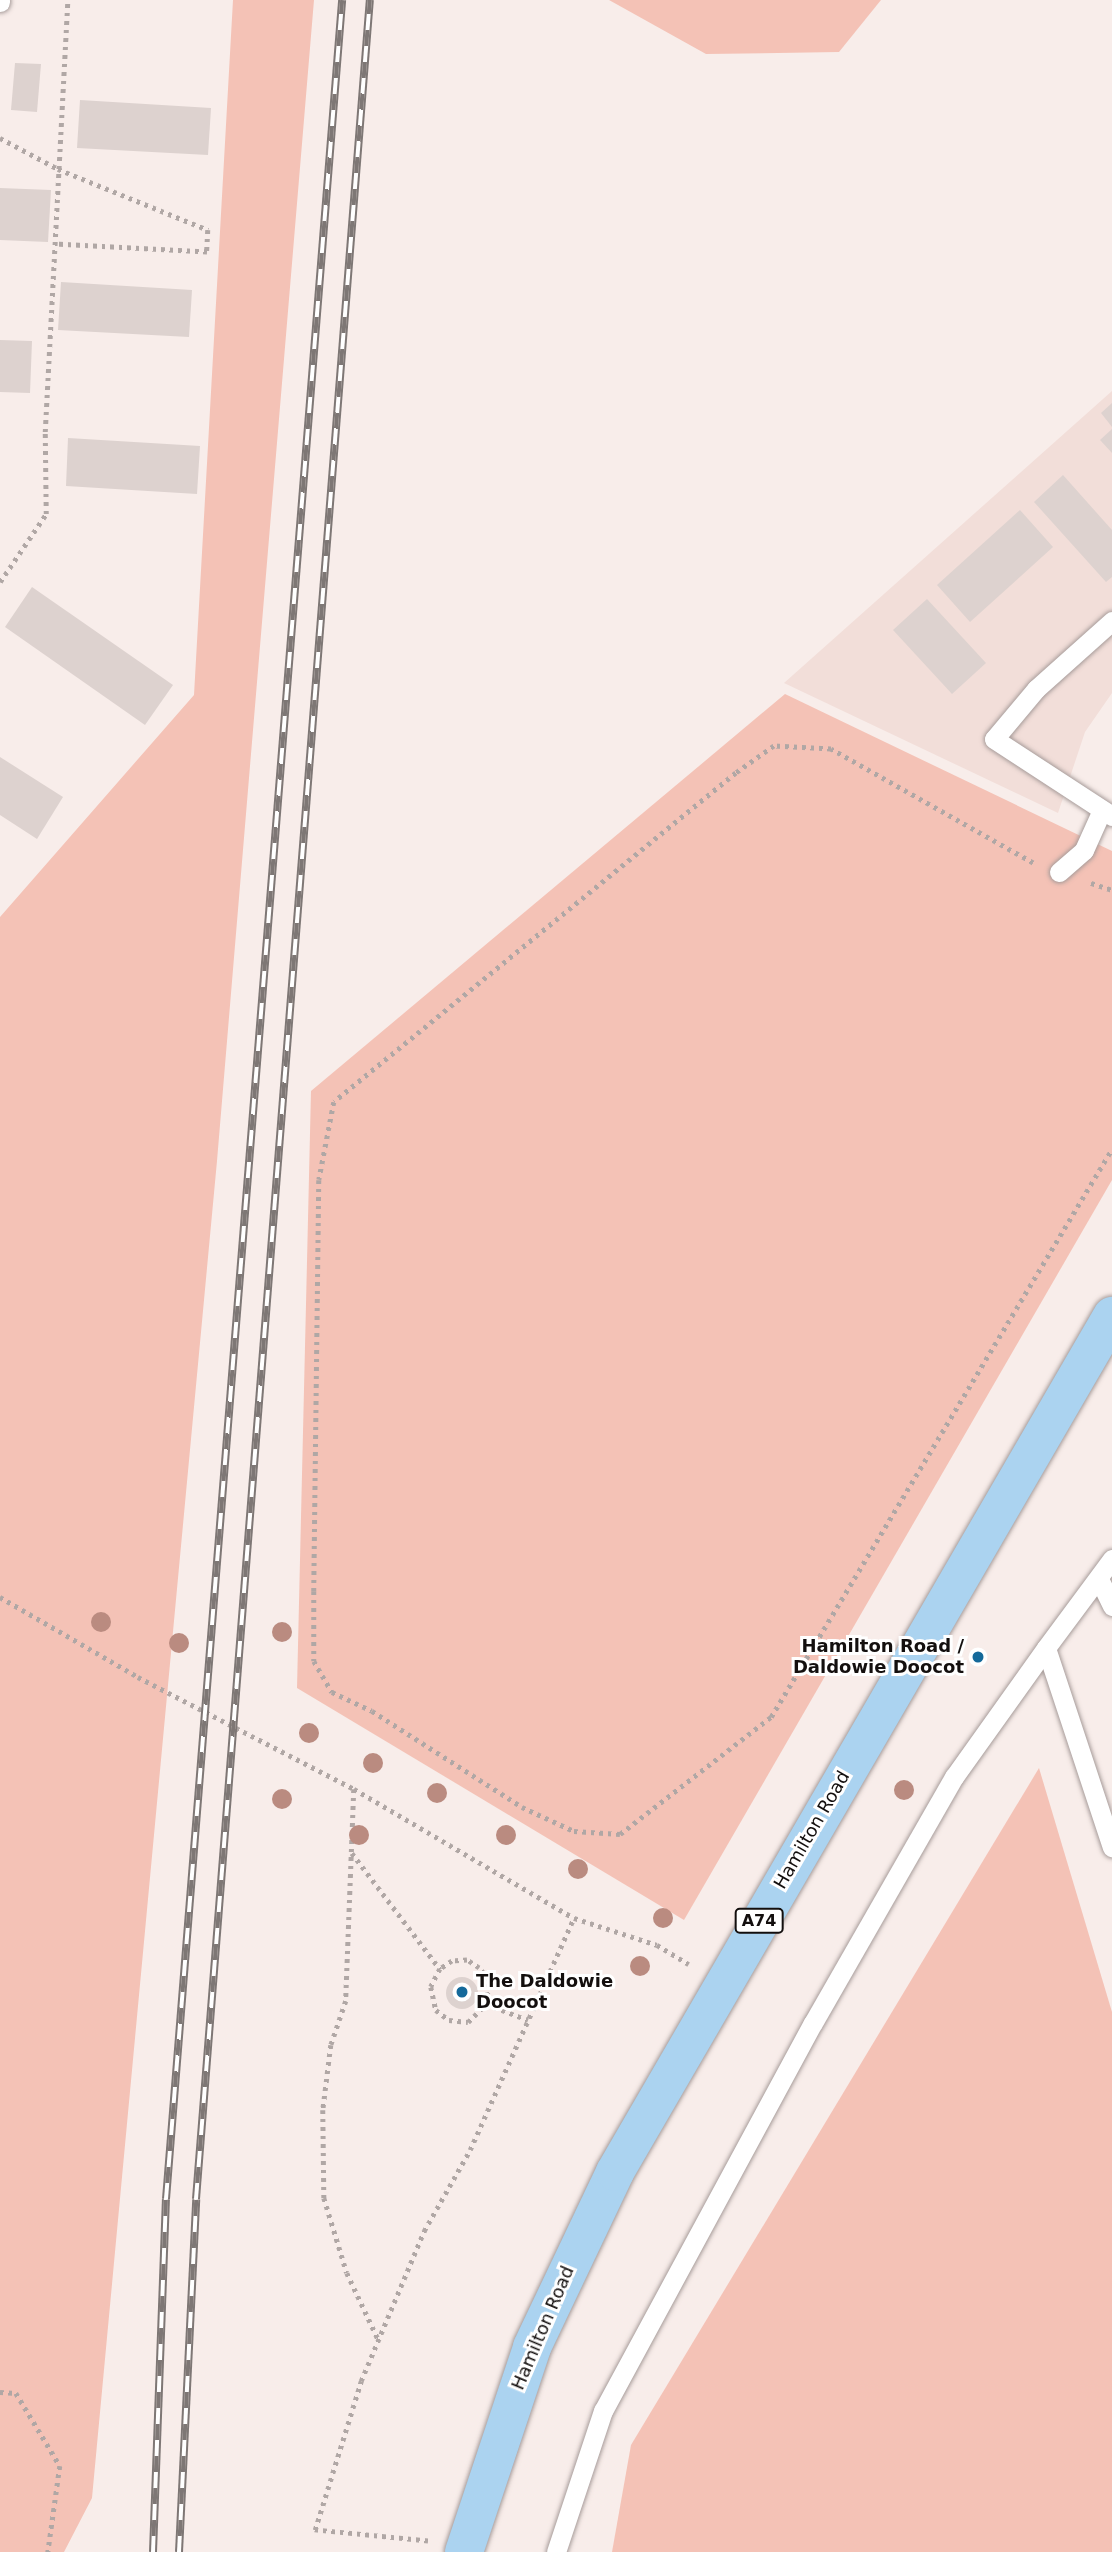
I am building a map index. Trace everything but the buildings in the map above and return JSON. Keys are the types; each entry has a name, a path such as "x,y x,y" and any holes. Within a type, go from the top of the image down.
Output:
{"main road":[{"name":"Hamilton Road","path":"465,2547 532,2347 615,2172 1112,1316"}],"lane":[{"path":"1059,872 1084,850 1107,813 994,740 1036,689 1112,621"},
{"path":"556,2552 603,2411 806,2035 954,1777 1112,1559"},
{"path":"1099,1579 1112,1606"},
{"path":"1046,1648 1112,1847"}],"path":[{"path":"0,582 46,514 45,432 68,0"},
{"path":"0,138 58,169 208,230 207,252 55,244"},
{"path":"1112,890 1029,862 831,749 774,746 736,773 334,1102 319,1180 314,1591 314,1661 332,1692 372,1711 522,1807 574,1831 620,1834 771,1717 1112,1149"},
{"path":"0,1597 138,1677 354,1789 574,1918 657,1945 722,1984"},
{"path":"354,1789 346,2001 331,2045 323,2110 324,2198 347,2273 378,2340"},
{"path":"352,1852 440,1969"},
{"path":"465,2547 315,2530 361,2381 424,2231 470,2150 574,1918"},
{"path":"467,1960 479,1968 489,1980 486,2004 468,2022 449,2020 436,2010 431,1987 440,1969 452,1961 467,1960"},
{"path":"486,2004 528,2020"},
{"path":"0,2392 16,2393 60,2466 48,2552"}],"shaded area":[{"path":"233,0 314,0 217,1161 92,2498 64,2552 0,2552 0,917 194,695"},
{"path":"609,0 881,0 839,52 706,54"},
{"path":"1112,391 1112,693 1085,732 1058,813 784,683"},
{"path":"785,694 1112,851 1112,1180 684,1920 297,1688 311,1091"},
{"path":"1039,1768 1112,2012 1112,2552 612,2552 631,2445"}],"railway":[{"path":"153,2552 166,2199 342,0"},
{"path":"179,2552 196,2199 370,0"}],"place":[{"name":"Hamilton Road / Daldowie Doocot","path":"978,1657"},
{"name":"The Daldowie Doocot","path":"462,1992"}]}
